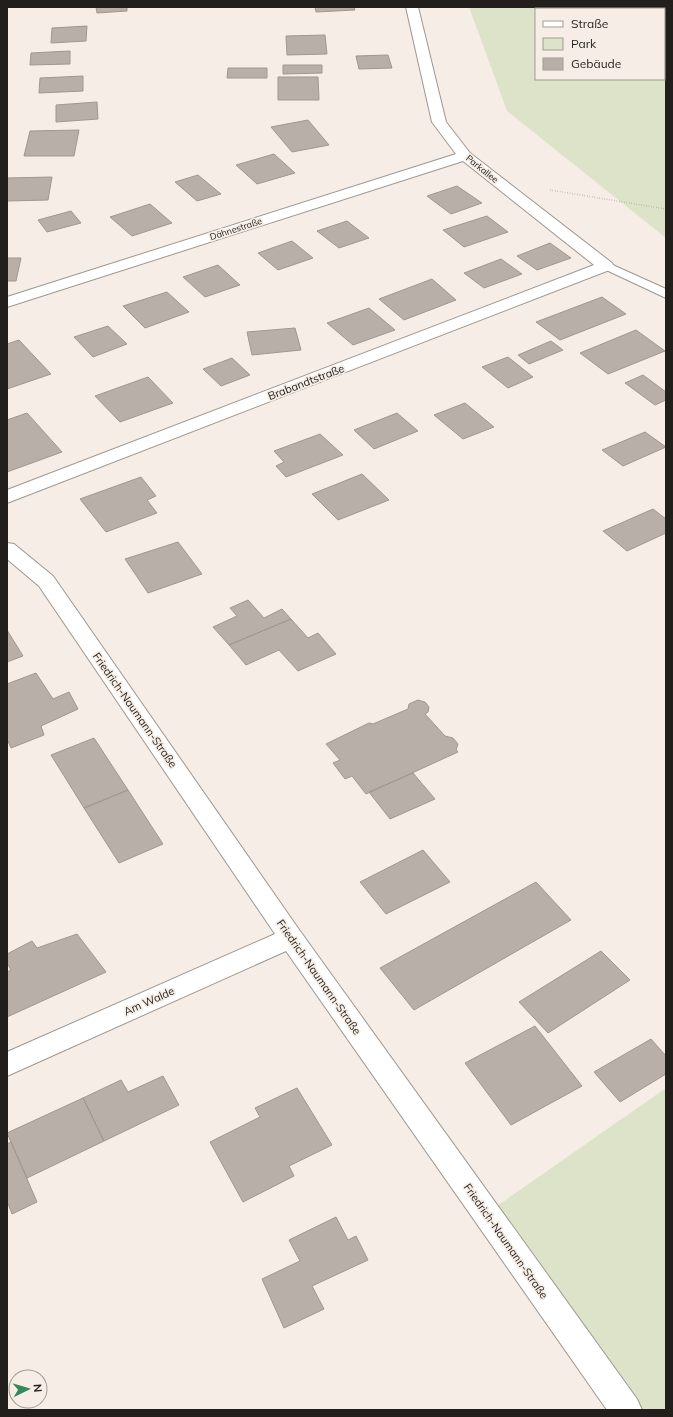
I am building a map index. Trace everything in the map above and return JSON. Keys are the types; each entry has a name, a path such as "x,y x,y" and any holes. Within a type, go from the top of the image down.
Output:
{"street":[{"name":"Parkallee","path":"412,7 439,122 465,156 606,266"},
{"name":"Dähnestraße","path":"7,302 465,156"},
{"name":"Brabandtstraße","path":"7,497 606,266"},
{"name":"Friedrich-Naumann-Straße","path":"7,549 46,581 291,938 626,1410"},
{"name":"Am Walde","path":"7,1064 291,938"}],"lane":[{"path":"606,266 666,294"}],"path":[{"path":"543,189 666,209"}],"green space":[{"path":"469,7 666,7 666,238 507,111"},
{"path":"666,1088 666,1410 626,1410 487,1213"}],"building":[{"path":"96,7 127,7 127,11 97,13"},
{"path":"315,7 354,7 355,10 316,12"},
{"path":"87,26 86,41 51,43 52,28"},
{"path":"325,35 327,54 287,55 286,36"},
{"path":"70,51 70,64 30,65 31,53"},
{"path":"388,55 392,68 359,69 356,56"},
{"path":"283,65 322,65 322,73 283,74"},
{"path":"228,68 267,68 267,78 227,78"},
{"path":"83,76 83,91 39,93 40,78"},
{"path":"278,77 318,77 319,100 278,100"},
{"path":"97,102 98,119 56,122 56,105"},
{"path":"308,120 329,145 292,152 271,127"},
{"path":"79,130 74,156 24,156 30,131"},
{"path":"274,154 295,173 257,184 236,165"},
{"path":"198,175 221,194 197,201 175,182"},
{"path":"52,177 48,200 7,201 7,178"},
{"path":"457,186 482,203 451,214 427,196"},
{"path":"150,204 172,223 132,236 110,217"},
{"path":"71,211 81,223 47,232 38,220"},
{"path":"487,216 508,232 464,247 443,230"},
{"path":"347,221 369,238 339,248 317,231"},
{"path":"292,241 313,258 278,270 258,253"},
{"path":"550,243 571,258 537,270 517,256"},
{"path":"7,258 21,258 16,281 7,281"},
{"path":"501,259 522,274 484,288 464,273"},
{"path":"218,265 240,285 205,297 183,277"},
{"path":"432,279 456,300 404,320 379,299"},
{"path":"167,292 189,312 145,328 123,306"},
{"path":"602,297 626,314 560,340 536,322"},
{"path":"369,308 395,330 353,345 327,323"},
{"path":"108,326 127,344 93,357 74,337"},
{"path":"295,328 301,350 252,355 247,332"},
{"path":"636,330 665,351 608,374 580,353"},
{"path":"19,340 51,374 7,389 7,344"},
{"path":"551,341 563,350 529,364 518,355"},
{"path":"508,357 533,377 508,388 482,367"},
{"path":"232,358 250,375 221,386 203,369"},
{"path":"643,375 666,392 666,400 655,405 625,383"},
{"path":"148,377 173,403 120,422 95,396"},
{"path":"465,403 494,427 463,439 434,415"},
{"path":"27,413 62,452 7,472 7,420"},
{"path":"397,413 418,431 374,449 354,430"},
{"path":"645,432 666,447 623,466 602,450"},
{"path":"320,434 343,455 286,477 276,466 284,462 274,451"},
{"path":"362,474 389,500 338,520 312,494"},
{"path":"141,477 156,496 147,500 157,513 106,532 80,499"},
{"path":"653,509 666,519 666,533 627,551 603,531"},
{"path":"178,542 202,574 148,593 125,559"},
{"path":"248,600 264,618 282,609 291,619 229,645 213,627 237,616 230,608"},
{"path":"291,619 308,638 318,633 336,654 298,671 279,650 246,665 229,645"},
{"path":"7,630 23,656 7,662"},
{"path":"36,673 53,699 69,692 78,709 41,726 44,735 11,748 7,739 7,684"},
{"path":"418,700 425,702 429,707 428,712 425,714 445,736 453,738 458,744 456,750 458,752 366,794 352,776 345,779 333,763 340,760 326,744 369,723 373,724 408,709 409,704"},
{"path":"94,738 128,790 84,808 51,755"},
{"path":"413,773 435,799 390,819 369,792"},
{"path":"128,790 163,844 119,863 84,808"},
{"path":"423,850 450,882 386,914 360,882"},
{"path":"536,882 571,920 414,1010 380,968"},
{"path":"77,934 106,972 7,1017 7,972 11,970 7,963 7,954 32,941 37,948"},
{"path":"601,951 630,980 548,1033 519,1002"},
{"path":"535,1026 582,1086 511,1125 465,1063"},
{"path":"651,1039 666,1056 666,1074 620,1102 594,1072"},
{"path":"163,1076 179,1105 104,1141 83,1098 121,1080 128,1092"},
{"path":"297,1088 332,1145 289,1166 294,1176 243,1202 210,1142 260,1117 255,1108"},
{"path":"83,1098 104,1141 27,1178 7,1133"},
{"path":"11,1142 37,1202 12,1214 7,1201 7,1144"},
{"path":"336,1217 348,1240 356,1236 368,1260 312,1286 324,1309 284,1328 262,1279 300,1261 289,1240"}]}
